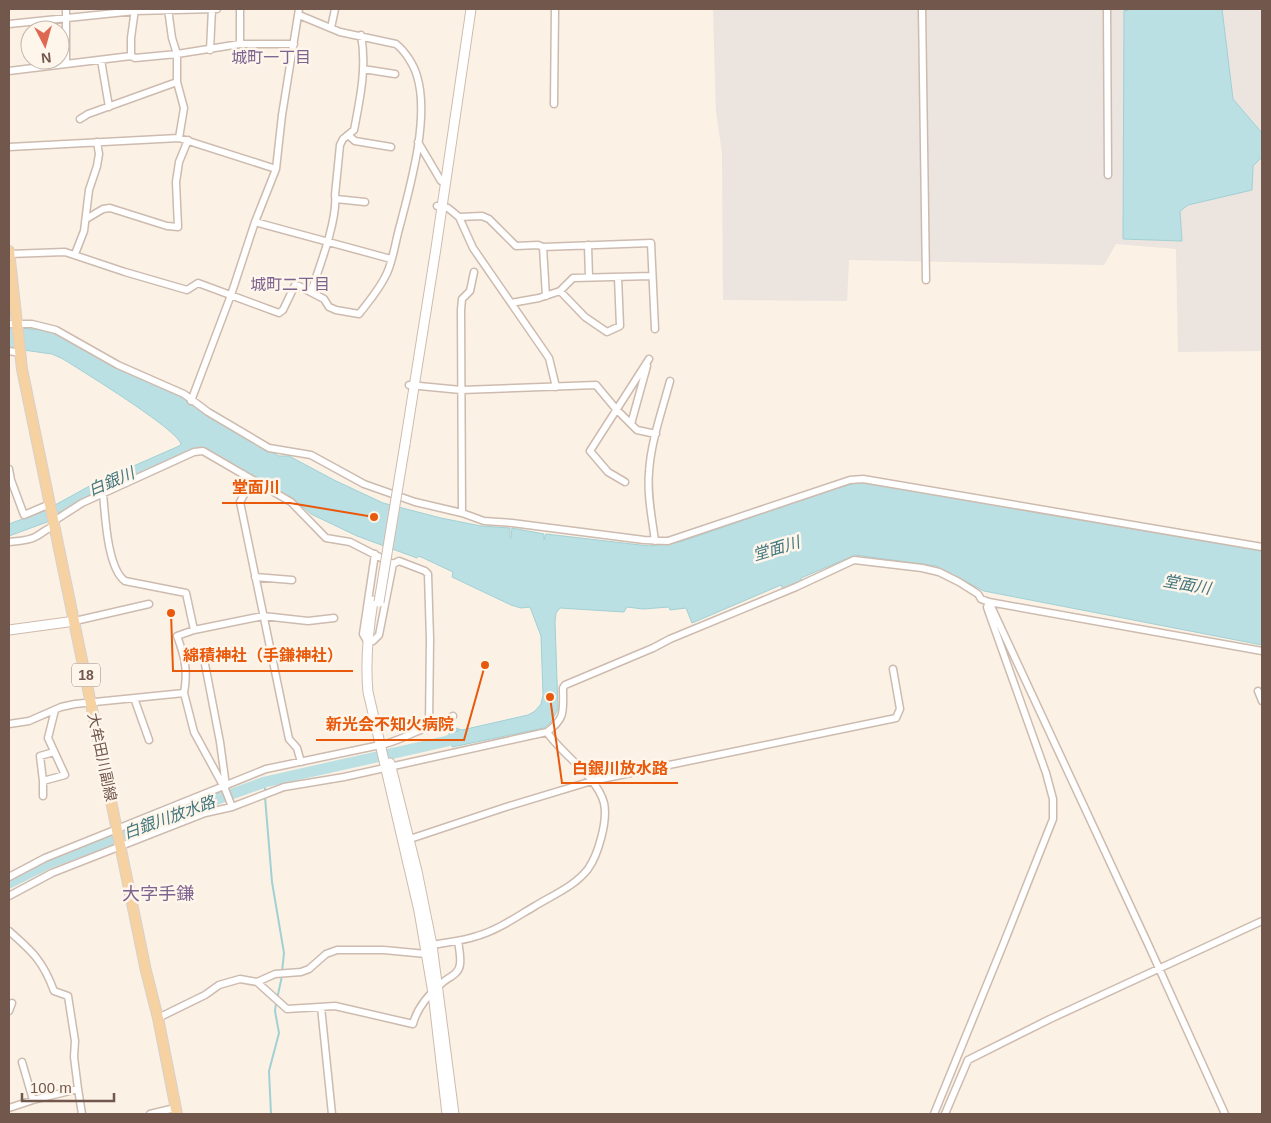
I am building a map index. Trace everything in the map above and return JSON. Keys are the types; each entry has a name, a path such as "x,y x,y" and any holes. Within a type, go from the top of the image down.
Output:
{"main road":[{"name":"大牟田川副線","path":"9,253 16,350 55,524 176,1111"}],"street":[{"path":"66,9 66,18"},
{"path":"168,9 172,38 177,54 177,82 184,108 179,138"},
{"path":"210,50 212,9"},
{"path":"9,24 135,10 217,9"},
{"path":"240,9 240,44"},
{"path":"331,28 335,9"},
{"path":"443,181 465,9"},
{"path":"447,1114 432,945 383,745 368,692 366,658 402,443 470,9"},
{"path":"554,104 555,9"},
{"path":"922,9 926,280"},
{"path":"1107,9 1108,175"},
{"path":"131,56 131,38 135,10"},
{"path":"9,253 65,252 75,254 125,272 188,290 198,283 230,296 279,313 283,310 295,286 324,299 329,307 358,314 382,284 391,259 407,199 418,142 421,118 417,74 396,44 340,32 299,12 282,115 276,169 256,222 230,296 191,401"},
{"path":"311,292 328,241 336,203 340,145 343,139 354,130 362,85 364,49 361,35"},
{"path":"70,63 131,56 135,58 177,54 240,44 294,44"},
{"path":"101,60 109,107"},
{"path":"363,69 395,74"},
{"path":"80,119 177,82"},
{"path":"348,135 355,141 391,147"},
{"path":"9,147 179,138 276,169"},
{"path":"86,219 103,209 110,208 167,226 178,227 176,182 179,162 188,140"},
{"path":"75,254 84,230 90,190 99,154 98,142"},
{"path":"418,142 443,181"},
{"path":"336,199 365,202"},
{"path":"439,206 448,208 459,217 460,223 473,248 549,358 556,387"},
{"path":"459,217 482,216 489,218 516,246 538,245 543,248 651,243 655,330"},
{"path":"256,222 391,259"},
{"path":"588,245 589,278"},
{"path":"543,248 546,296"},
{"path":"462,513 462,298 470,291 474,272"},
{"path":"511,303 546,296 560,291 574,278 652,276"},
{"path":"560,291 585,317 607,332 620,326 618,277"},
{"path":"14,324 32,324 56,330 118,365 184,394 191,401 269,448 311,455 364,484 415,502 462,513 484,521 655,541 671,541 850,480 863,479 1262,547"},
{"path":"625,482 608,472 590,451 649,360 631,424"},
{"path":"655,541 648,491 649,471 656,434 670,381"},
{"path":"411,385 461,390 596,386 637,430 656,434"},
{"path":"9,542 29,540 38,536 82,502 194,452 203,451 291,502 326,538 350,542 393,564"},
{"path":"9,469 10,480 24,515 50,504"},
{"path":"243,474 245,492 240,502 255,577 288,739 297,748 301,762"},
{"path":"102,493 111,554 121,578 125,581 186,593 194,630"},
{"path":"370,641 363,634 374,554"},
{"path":"9,896 52,872 120,845 205,813 284,787 388,767 547,732 558,724 561,719 563,688 565,685 796,587 854,560 922,568 939,572 959,582 978,594 981,599 989,602 1262,651"},
{"path":"393,564 399,561 425,571 428,574 430,639 429,726"},
{"path":"370,641 378,635 393,564"},
{"path":"255,577 292,580"},
{"path":"989,602 1160,969 1225,1114"},
{"path":"934,1114 1004,945 1053,819 1054,807 1046,773 989,613 989,602"},
{"path":"9,630 75,621 150,604"},
{"path":"232,805 225,787 194,732 184,693 187,680 185,658 177,636 194,630 263,616 308,620 334,618"},
{"path":"204,659 220,742 225,787"},
{"path":"406,840 592,781 896,718 900,709 893,669"},
{"path":"1258,692 1262,701"},
{"path":"9,724 29,721 75,704 184,693"},
{"path":"134,698 149,740"},
{"path":"43,781 65,775 48,738 55,710"},
{"path":"9,878 45,858 266,769 401,740 429,726 442,723 453,716"},
{"path":"426,954 432,945 478,936 506,924 564,890 588,869 598,847 603,828 604,802 592,781 561,751 547,732"},
{"path":"42,796 43,781 40,756 54,752"},
{"path":"406,840 426,954 436,990 454,1114"},
{"path":"945,1114 968,1060 1050,1019 1262,921"},
{"path":"9,931 34,953 44,967 54,991 68,996 75,1042 74,1057 82,1114"},
{"path":"158,1018 205,995 219,985 240,979 257,982 287,1009 334,1006 413,1024 422,1004 458,971 460,964 458,941"},
{"path":"257,982 275,974 301,972 309,969 326,954 337,950 384,950 426,954"},
{"path":"9,1011 12,1004"},
{"path":"321,1007 332,1114"},
{"path":"22,1062 33,1100"},
{"path":"9,1108 78,1089"},
{"path":"150,1114 176,1111"}],"shaded area":[{"path":"713,9 1262,9 1262,351 1178,352 1176,249 1116,244 1104,265 849,260 847,301 723,300 722,153 716,111"}],"water":[{"path":"1131,9 1222,9 1233,99 1262,133 1262,157 1253,166 1252,190 1188,205 1180,211 1182,241 1123,239 1124,11"},
{"name":"白銀川","path":"9,327 55,333 184,396 197,407 269,451 279,456 289,456 383,503 481,526 510,528 510,538 512,528 544,534 544,540 546,534 649,546 675,543 859,482 1262,551 1262,645 984,591 936,566 855,555 801,578 801,581 783,589 781,585 692,623 686,608 670,610 669,607 643,609 627,607 624,612 560,608 556,613 555,622 558,709 551,722 544,728 452,747 452,743 447,744 446,736 449,736 449,733 459,731 456,728 462,730 528,715 541,704 543,695 541,636 530,607 521,608 511,605 452,577 453,572 419,556 417,558 357,536 311,514 302,506 200,447 61,513 47,522 9,536 9,524 44,511 95,483 181,444 164,426 108,387 63,359 52,354 9,348"}],"waterway":[{"name":"白銀川放水路","path":"9,883 49,863 142,826 265,782 461,738"},
{"path":"265,782 272,882 284,953 282,972"},
{"path":"277,999 282,976"},
{"path":"271,1114 269,1071 279,1033 275,1011 276,1003"}],"place":[{"name":"堂面川","path":"374,517"},
{"name":"綿積神社（手鎌神社）","path":"171,613"},
{"name":"新光会不知火病院","path":"485,665"},
{"name":"白銀川放水路","path":"550,697"}],"district":[{"name":"城町一丁目","path":"271,57"},
{"name":"城町二丁目","path":"290,284"},
{"name":"大字手鎌","path":"158,894"}]}
